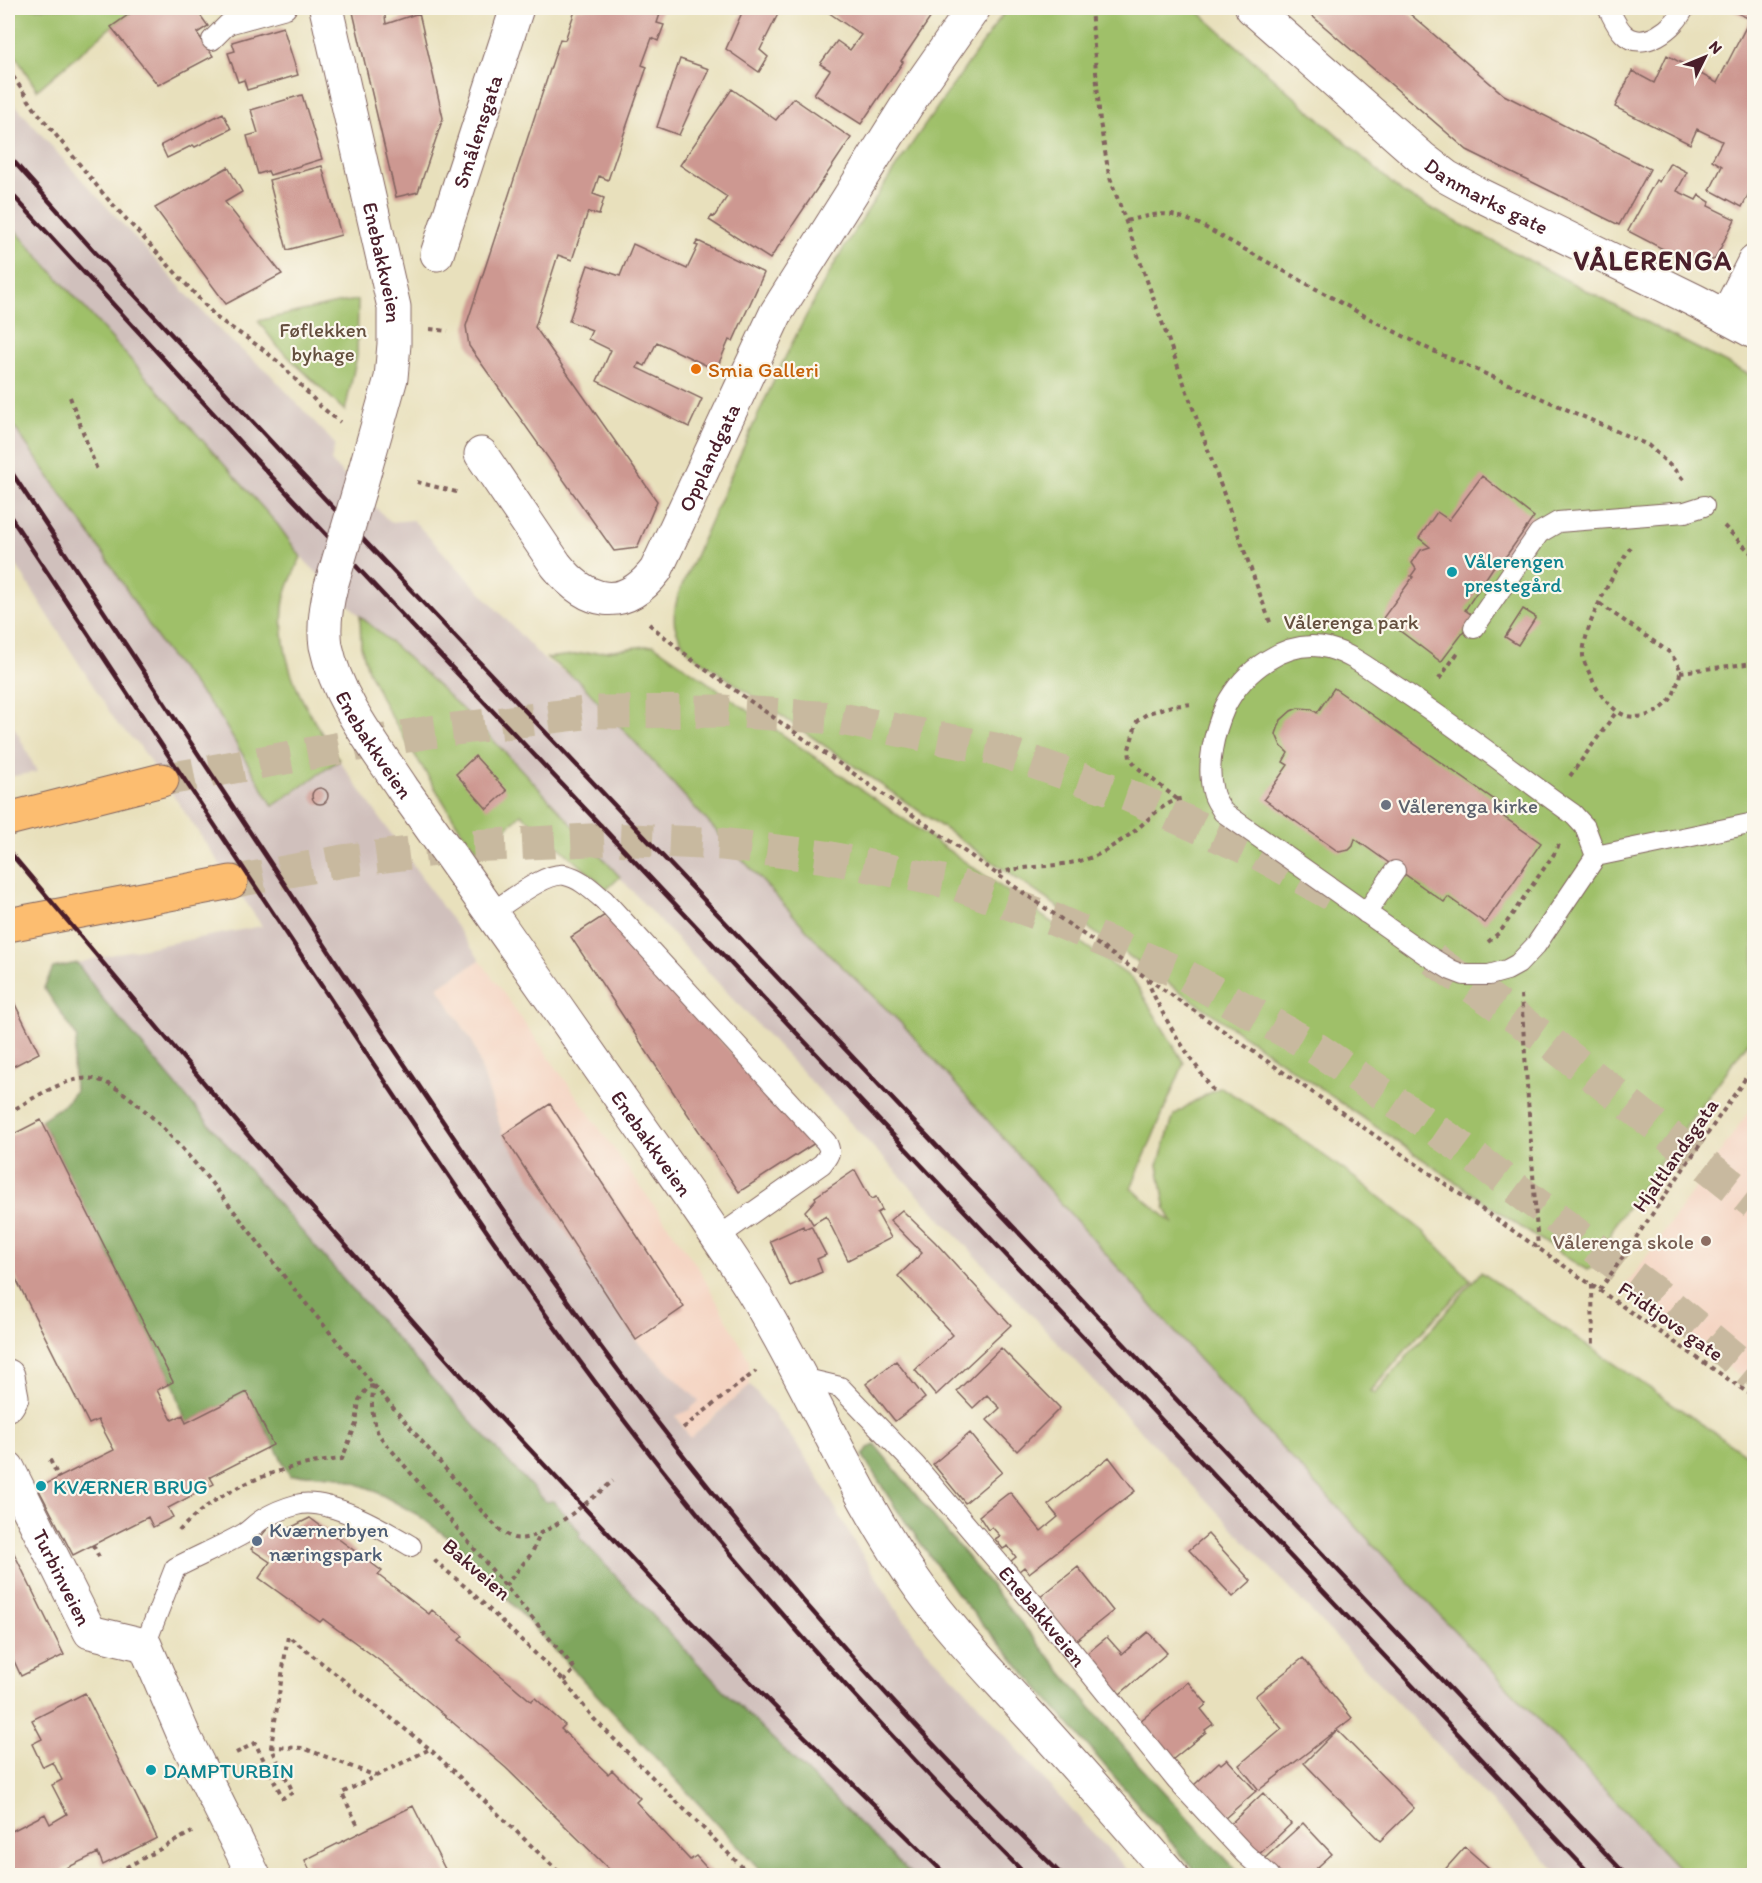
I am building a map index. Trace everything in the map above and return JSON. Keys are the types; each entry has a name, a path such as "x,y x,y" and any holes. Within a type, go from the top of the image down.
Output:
{"highway":[{"path":"8,819 162,780"},
{"path":"8,925 231,882"}],"street":[{"name":"Enebakkveien","path":"326,8 394,307 391,378 326,605 326,646 336,680 354,714 403,789 718,1238 751,1289 802,1378 815,1410 865,1504 932,1604 967,1647 1172,1875"},
{"name":"Smålensgata","path":"437,254 517,8"},
{"name":"Opplandgata","path":"619,598 639,589 656,570 776,313 916,91 974,8"},
{"name":"Danmarks gate","path":"1251,8 1421,158 1447,177 1755,332"},
{"path":"1726,317 1755,262"},
{"path":"480,454 567,578 596,597 607,600 619,598"},
{"path":"8,1376 12,1398 8,1404"},
{"name":"Turbinveien","path":"8,1468 90,1632 145,1645"},
{"path":"145,1645 185,1738 254,1875"}],"lane":[{"path":"212,40 228,24 286,8"},
{"path":"1608,8 1623,34 1634,39 1646,40 1667,30 1682,14 1684,8"},
{"path":"1474,628 1539,533 1558,522 1685,512 1704,506"},
{"path":"1596,856 1585,827 1573,814 1422,704 1345,654 1327,648 1305,647 1282,654 1250,673 1235,690 1221,716 1212,750 1211,784 1213,794 1223,812 1425,954 1464,975 1489,975 1518,964 1536,945 1596,856 1755,823"},
{"path":"1366,913 1395,871"},
{"path":"491,913 546,878 562,874 577,879 604,900 826,1142 830,1154 822,1164 718,1238"},
{"name":"Enebakkveien","path":"802,1378 840,1387 916,1467 1039,1610 1177,1781 1245,1854 1270,1875"},
{"name":"Bakveien","path":"145,1645 175,1568 252,1537 262,1519 285,1508 312,1503 358,1517 411,1545"}],"path":[{"path":"1091,8 1100,122 1109,175 1282,654"},
{"path":"8,69 34,108 105,196 217,318 282,365 320,406 347,428"},
{"path":"1126,221 1159,213 1173,213 1199,224 1431,350 1648,446 1677,472 1704,506 1755,556"},
{"path":"423,328 448,330"},
{"path":"70,397 97,470"},
{"path":"417,482 460,493"},
{"path":"1600,603 1669,652 1680,672 1673,695 1668,704 1660,710 1648,715 1637,716 1627,716 1617,711 1596,688 1583,657 1589,626 1617,567 1642,531 1644,516"},
{"name":"Fridtjovs gate","path":"619,598 696,663 1147,979 1755,1397"},
{"path":"1680,672 1755,663"},
{"path":"1178,799 1137,767 1130,758 1129,749 1137,721 1148,713 1172,706 1191,704 1208,708 1221,716"},
{"path":"1577,767 1617,711"},
{"path":"997,873 1018,868 1075,863 1092,857 1133,833 1152,814 1178,799 1213,794"},
{"path":"1485,945 1500,932 1557,851 1559,839"},
{"path":"1518,964 1538,1248"},
{"path":"1147,979 1157,1005 1174,1035 1214,1092"},
{"name":"Hjaltlandsgata","path":"1600,1290 1755,1066"},
{"path":"8,1113 62,1084 82,1078 113,1086 129,1097 164,1130 198,1168 375,1386 485,1515 504,1534 527,1539 559,1524 613,1481"},
{"path":"1592,1284 1593,1348"},
{"path":"683,1428 744,1381"},
{"path":"375,1386 371,1398 371,1412 378,1434 573,1667 575,1670 564,1681"},
{"path":"175,1536 194,1514 238,1487 292,1467 317,1461 342,1459 356,1424 359,1400 368,1387 375,1386"},
{"path":"50,1460 59,1478"},
{"path":"505,1586 532,1553 541,1532"},
{"path":"93,1545 100,1559"},
{"name":"Bakveien","path":"411,1545 451,1574 564,1681 594,1719 751,1875"},
{"path":"236,1753 255,1743 283,1798 293,1792 271,1747 288,1636 430,1749 563,1875"},
{"path":"271,1747 303,1748 376,1776"},
{"path":"357,1824 342,1793 430,1749"},
{"path":"110,1875 201,1828"}],"shaded area":[{"path":"8,91 14,99 12,101 62,158 226,337 269,373 335,444 331,461 336,467 390,522 413,520 543,659 579,681 828,953 903,1025 1214,1376 1685,1875 1560,1875 653,914 526,774 396,646 360,616 305,561 278,525 8,222"},
{"path":"8,418 107,559 164,649 219,715 273,806 339,760 480,960 438,987 473,1043 503,1135 636,1340 699,1401 689,1410 676,1416 690,1438 750,1385 785,1428 814,1470 855,1543 896,1609 923,1646 963,1687 1132,1875 912,1875 723,1690 579,1537 580,1532 546,1502 486,1439 292,1222 102,998 77,963 262,926 139,745 118,725 8,552"},
{"path":"8,717 18,734 37,772 8,777"},
{"path":"480,960 699,1269 749,1360 750,1385 690,1439 676,1415 689,1410 698,1401 636,1340 503,1135 473,1043 438,987"},
{"name":"Vålerenga skole","path":"1754,1104 1754,1386 1623,1290"}],"green space":[{"path":"8,8 138,8 111,27 37,90 8,44"},
{"name":"Vålerenga park","path":"1007,8 1194,8 1404,194 1754,377 1754,1034 1612,1228 1601,1258 1587,1270 1525,1230 689,652 679,637 674,617 679,592 764,401 801,325 864,216"},
{"path":"8,222 278,525 301,557 285,596 283,631 285,651 290,671 306,708 339,760 273,806 219,715 164,649 107,559 8,418"},
{"name":"Føflekken byhage","path":"358,300 357,356 345,411 278,347 258,321"},
{"path":"360,616 462,709 527,775 620,877 607,889 521,814 481,853 462,832 385,706 368,670 361,646"},
{"path":"654,645 1133,979 1184,1063 1131,1188 1174,1224 1166,1210 1158,1165 1174,1115 1221,1087 1283,1126 1351,1175 1423,1231 1471,1280 1417,1337 1371,1391 1375,1393 1481,1272 1754,1460 1754,1859 1742,1875 1685,1875 1214,1376 903,1025 828,953 579,681 547,658"},
{"path":"77,963 102,998 266,1190 489,1441 546,1502 553,1501 580,1532 579,1537 723,1690 912,1875 765,1875 455,1543 418,1515 371,1489 339,1477 310,1474 290,1476 247,1393 186,1423 173,1382 41,1120 66,1103 75,1091 73,1063 77,1037 44,988 53,968"},
{"path":"875,1445 1139,1765 1241,1875 1199,1875 957,1594 895,1507 863,1456 868,1448"}],"building":[{"path":"138,8 195,8 208,26 197,33 213,56 158,85 111,27"},
{"path":"384,8 386,24 419,13 443,118 418,192 396,197 353,12"},
{"path":"576,8 662,8 657,23 664,25 658,41 652,38 642,65 647,67 608,180 599,176 593,194 604,198 599,215 588,212 572,260 558,255 535,327 657,501 637,548 614,551 469,346 466,326 560,39 565,40"},
{"path":"744,8 781,8 760,50 768,57 759,72 726,49"},
{"path":"827,8 937,8 861,124 814,94 830,70 820,64 837,41 850,50 861,35 825,10"},
{"path":"1303,8 1403,8 1504,95 1650,169 1619,225 1467,150"},
{"path":"1727,8 1754,8 1754,183 1742,207 1710,190 1722,166 1712,160 1722,141 1697,129 1690,144 1615,107 1632,71 1654,83 1667,55 1717,83 1750,19"},
{"path":"283,27 298,75 247,90 244,80 238,82 228,53 235,51 232,42"},
{"path":"680,59 709,69 679,135 657,127"},
{"path":"732,89 776,120 793,98 851,138 770,259 709,220 712,216 714,217 727,197 680,165"},
{"path":"302,95 322,159 270,175 268,171 258,174 247,136 258,133 251,110"},
{"path":"223,113 231,129 167,158 161,145"},
{"path":"1670,163 1687,172 1677,191 1696,200 1699,195 1710,202 1708,206 1735,219 1715,259 1694,265 1628,231 1656,180 1659,182"},
{"path":"322,166 341,235 287,250 269,180"},
{"path":"228,167 242,192 225,202 282,274 226,304 155,208"},
{"path":"698,241 764,273 733,341 729,340 716,370 657,342 645,366 639,363 637,368 702,399 689,427 597,381 611,350 588,339 592,330 569,321 588,265 620,276 633,244 687,269 698,246 695,245"},
{"name":"Vålerengen prestegård","path":"1482,476 1534,517 1499,566 1496,563 1465,610 1475,617 1441,662 1383,618 1413,577 1411,576 1416,569 1412,563 1421,550 1430,547 1419,538 1437,512 1449,520"},
{"path":"1523,609 1536,617 1518,645 1505,637"},
{"name":"Vålerenga kirke","path":"1334,688 1509,810 1504,817 1541,843 1485,923 1448,897 1444,902 1355,839 1349,850 1339,852 1264,799 1288,765 1283,762 1288,753 1281,746 1276,734 1281,720 1298,708 1312,709 1317,713"},
{"path":"475,756 507,791 487,809 456,774"},
{"path":"320,788 326,790 328,796 326,802 320,804 314,802 312,796 314,790"},
{"path":"605,915 815,1143 739,1192 571,937"},
{"path":"8,990 39,1053 8,1069"},
{"path":"550,1104 684,1307 636,1340 503,1135"},
{"path":"41,1120 173,1382 157,1390 172,1420 183,1415 186,1423 247,1392 273,1445 210,1477 214,1484 168,1508 173,1517 153,1527 148,1517 73,1555 38,1488 114,1450 98,1420 89,1424 8,1263 8,1137"},
{"path":"855,1170 871,1199 876,1197 882,1210 877,1213 891,1238 848,1260 826,1216 813,1224 805,1211 816,1199 815,1197"},
{"path":"902,1210 935,1242 1011,1325 936,1395 915,1370 953,1335 898,1276 922,1253 890,1220"},
{"path":"803,1226 804,1229 811,1226 826,1255 817,1259 822,1272 790,1286 770,1241"},
{"path":"1001,1348 1060,1408 1017,1451 987,1420 1000,1408 987,1395 973,1408 957,1391"},
{"path":"896,1361 925,1398 895,1421 866,1384"},
{"path":"970,1433 1002,1472 965,1503 933,1464"},
{"path":"1109,1457 1135,1491 1029,1573 1024,1567 1019,1571 1011,1561 1016,1557 1008,1546 1003,1549 995,1539 1000,1536 992,1527 988,1530 979,1516 1010,1492 1041,1531 1058,1517 1048,1505"},
{"path":"310,1518 382,1571 378,1575 429,1614 432,1610 463,1636 459,1640 531,1701 535,1698 565,1725 561,1729 608,1774 612,1770 640,1798 636,1802 690,1860 696,1856 713,1875 615,1875 506,1768 387,1666 323,1619 320,1622 259,1578 270,1562 251,1549 271,1524 282,1532"},
{"path":"1208,1534 1251,1581 1233,1597 1189,1550"},
{"path":"8,1541 64,1655 21,1676 8,1648"},
{"path":"1078,1567 1113,1611 1074,1642 1039,1598"},
{"path":"1148,1632 1167,1653 1120,1694 1085,1655 1107,1637 1122,1654"},
{"path":"1303,1658 1352,1718 1259,1790 1239,1765 1282,1729 1255,1696"},
{"path":"1188,1682 1207,1704 1201,1709 1213,1724 1172,1760 1140,1721"},
{"path":"85,1693 157,1838 103,1865 98,1853 52,1875 8,1875 8,1833 45,1814 50,1824 67,1814 52,1785 62,1780 53,1762 43,1767 32,1744 42,1739 32,1720"},
{"path":"1337,1730 1414,1808 1380,1841 1304,1763"},
{"path":"1227,1759 1256,1791 1224,1819 1194,1785 1219,1762 1221,1764"},
{"path":"1263,1793 1291,1824 1254,1859 1226,1828"},
{"path":"413,1806 448,1875 312,1875 305,1860"},
{"path":"1303,1823 1332,1854 1309,1875 1282,1875 1265,1858"},
{"path":"1465,1847 1497,1875 1440,1875"}],"tunnel":[{"path":"162,780 430,732 592,712 722,711 836,718 995,749 1127,795 1259,854 1334,896"},
{"path":"231,882 343,861 469,846 611,839 722,844 826,857 952,883 1055,920 1182,974 1317,1049 1458,1145 1659,1296 1754,1375"},
{"path":"1433,959 1546,1039 1754,1203"}],"railway":[{"path":"8,155 290,462 1627,1876"},
{"path":"8,190 272,477 1592,1876"},
{"path":"8,467 466,1155 554,1283 646,1408 737,1523 826,1627 966,1779 1063,1876"},
{"path":"8,513 409,1118 495,1244 584,1367 677,1488 760,1589 891,1735 1027,1876"},
{"path":"8,850 252,1140 467,1382 690,1621 947,1876"}],"place":[{"name":"Smia Galleri","path":"696,369"},
{"name":"Vålerengen prestegård","path":"1452,572"},
{"name":"Vålerenga kirke","path":"1386,805"},
{"name":"Vålerenga skole","path":"1706,1241"},
{"name":"KVÆRNER BRUG","path":"41,1486"},
{"name":"Kværnerbyen næringspark","path":"257,1541"},
{"name":"DAMPTURBIN","path":"151,1770"}],"district":[{"name":"VÅLERENGA","path":"1653,260"}]}
